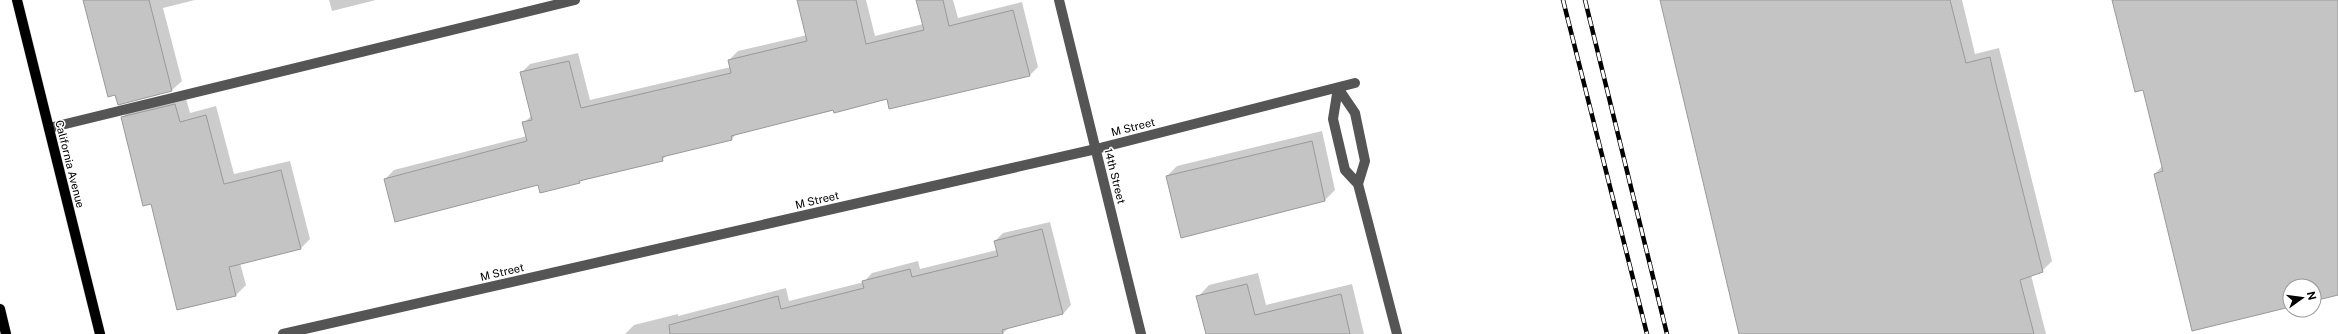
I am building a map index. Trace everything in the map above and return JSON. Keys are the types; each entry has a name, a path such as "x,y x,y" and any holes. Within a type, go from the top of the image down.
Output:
{"main road":[{"name":"California Avenue","path":"17,0 100,334"},
{"path":"0,309 6,334"}],"street":[{"path":"49,128 576,0"},
{"name":"14th Street","path":"1059,0 1141,334"},
{"name":"M Street","path":"283,334 1096,149 1356,83"},
{"path":"1338,88 1333,119 1345,170 1358,184 1397,334"},
{"path":"1338,88 1355,113 1365,161 1358,184"}],"building":[{"path":"83,0 149,0 172,91 118,105 115,95 108,97"},
{"path":"797,0 856,0 866,44 924,30 916,0 943,0 949,26 1013,10 1030,76 889,109 887,99 834,113 833,110 731,136 732,140 662,157 663,161 579,181 580,183 540,193 538,185 395,222 384,179 527,141 522,122 532,120 520,72 569,61 581,108 731,73 728,60 807,41"},
{"path":"1660,0 1950,0 1966,63 1990,57 2043,272 2020,280 2034,334 1739,334"},
{"path":"2112,0 2338,0 2338,295 2322,299 2322,278 2282,278 2282,309 2192,331 2154,174 2163,171 2143,90 2135,92"},
{"path":"175,104 180,122 206,115 224,184 281,170 301,249 229,267 236,296 177,310 151,204 143,206 121,117"},
{"path":"1312,141 1325,201 1181,238 1166,176"},
{"path":"1042,229 1063,314 1002,330 1003,334 670,334 669,325 778,296 781,309 864,288 862,281 910,269 912,277 998,256 994,241"},
{"path":"1247,284 1255,315 1341,294 1350,334 1206,334 1196,296"}],"railway":[{"path":"1563,0 1647,334"},
{"path":"1585,0 1667,334"}]}
